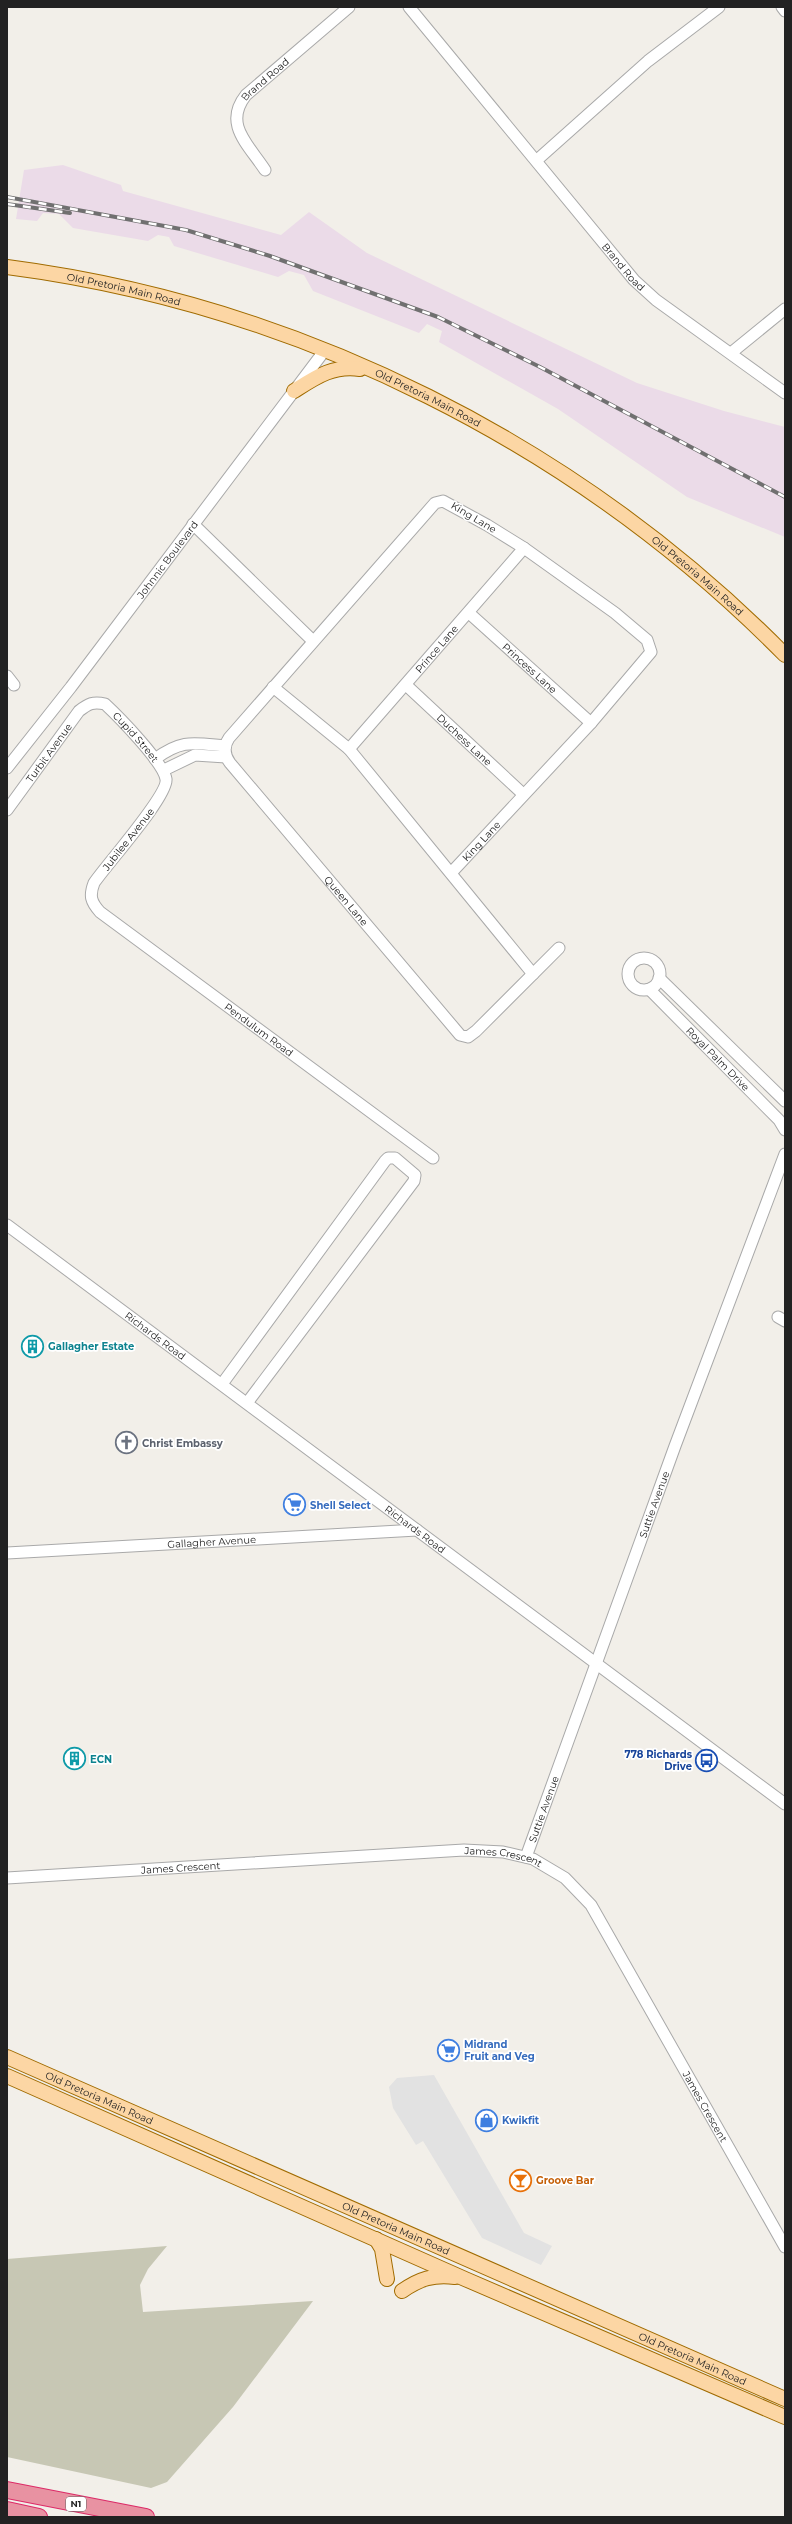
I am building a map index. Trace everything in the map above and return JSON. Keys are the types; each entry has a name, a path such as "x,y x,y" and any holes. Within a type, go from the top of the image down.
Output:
{"highway":[{"name":"N1","path":"7,2490 146,2517"},
{"path":"7,2510 39,2517"}],"main road":[{"name":"Old Pretoria Main Road","path":"7,267 95,282 180,302 239,319 326,350 485,426 599,498 663,546 708,583 785,655"},
{"path":"294,391 318,376 336,368 352,368 374,372"},
{"name":"Old Pretoria Main Road","path":"7,2057 785,2399"},
{"name":"Old Pretoria Main Road","path":"7,2076 465,2279 785,2417"},
{"path":"376,2239 382,2249 386,2279"},
{"path":"402,2291 417,2280 430,2277 465,2279"}],"street":[{"name":"Brand Road","path":"265,170 236,125 236,110 239,104 246,94 349,7"},
{"name":"Brand Road","path":"409,7 537,160 634,280 656,300 785,393"},
{"path":"537,160 648,61 719,7"},
{"path":"782,7 785,11"},
{"path":"731,353 785,309"},
{"name":"Johnnic Boulevard","path":"7,768 326,350"},
{"name":"King Lane","path":"272,687 434,503 449,502 524,548 615,613 651,646 649,658 591,723 523,794 451,873"},
{"path":"193,524 313,641"},
{"name":"Prince Lane","path":"349,749 469,613 524,548"},
{"name":"Princess Lane","path":"469,613 591,723"},
{"name":"Duchess Lane","path":"406,685 523,794"},
{"path":"226,752 229,738 272,687 349,749 533,974 559,948"},
{"name":"Cupid Street","path":"96,701 105,704 111,709 155,759 165,776"},
{"name":"Turbit Avenue","path":"7,810 79,711 88,704 96,701"},
{"path":"155,759 172,747 193,743 226,752"},
{"path":"165,776 194,755 226,752"},
{"name":"Queen Lane","path":"226,752 460,1035 470,1036 533,974"},
{"name":"Jubilee Avenue","path":"90,897 94,883 159,799 165,776"},
{"name":"Pendulum Road","path":"90,897 92,904 100,912 433,1158"},
{"path":"642,958 653,960 659,970 659,978 649,989 640,989 631,983 628,972 634,961 642,958"},
{"name":"Royal Palm Drive","path":"659,978 785,1101"},
{"name":"Royal Palm Drive","path":"649,989 779,1120 785,1130"},
{"path":"732,1072 743,1060"},
{"name":"Suttie Avenue","path":"526,1857 674,1450 785,1154"},
{"path":"222,1384 385,1161 388,1158 395,1158 415,1175 414,1181 247,1403"},
{"name":"Richards Road","path":"7,1225 785,1804"},
{"name":"Gallagher Avenue","path":"7,1553 417,1530"},
{"name":"James Crescent","path":"7,1878 464,1850 503,1852 526,1857 547,1866 565,1878 584,1896 597,1914 678,2062 785,2247"}],"shaded area":[{"path":"63,165 121,185 123,191 281,235 309,212 367,253 637,383 724,411 785,427 785,537 687,497 558,409 439,342 442,331 427,324 419,333 313,291 304,275 289,271 278,277 174,246 169,237 158,235 148,241 73,228 59,214 43,213 37,221 16,219 24,170"},
{"path":"434,2075 524,2233 552,2246 541,2265 482,2238 423,2141 416,2145 393,2108 389,2087 397,2078"},
{"path":"167,2246 148,2269 140,2285 143,2312 313,2301 233,2407 167,2482 151,2488 7,2457 7,2259"}],"railway":[{"path":"7,197 186,230 270,256 438,317 540,367 785,497"},
{"path":"7,204 70,213"}],"place":[{"name":"Gallagher Estate","path":"33,1346"},
{"name":"Christ Embassy","path":"126,1443"},
{"name":"Shell Select","path":"294,1505"},
{"name":"ECN","path":"75,1759"},
{"name":"778 Richards Drive","path":"707,1760"},
{"name":"Midrand Fruit and Veg","path":"449,2050"},
{"name":"Kwikfit","path":"487,2120"},
{"name":"Groove Bar","path":"520,2180"}]}
